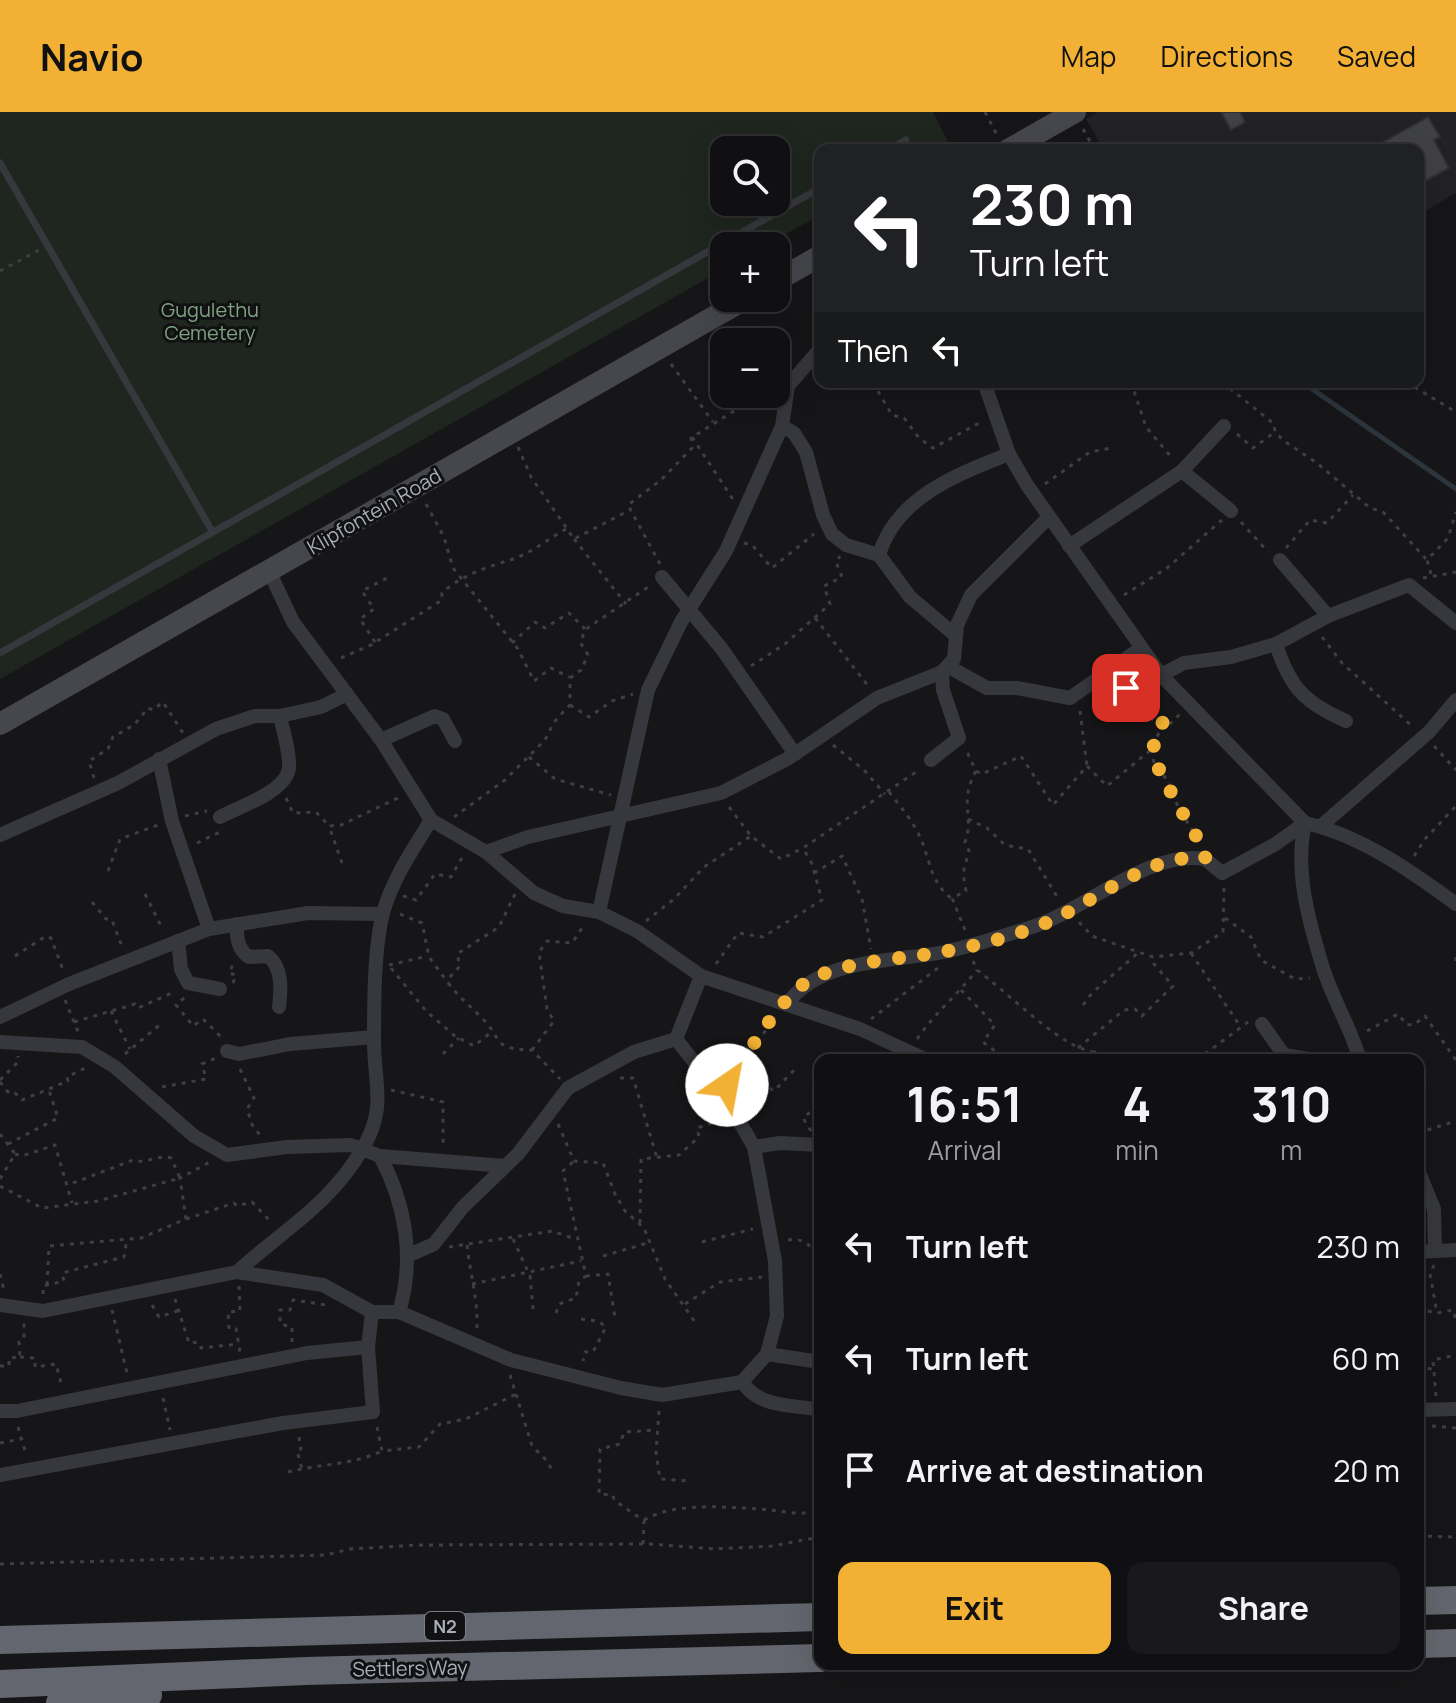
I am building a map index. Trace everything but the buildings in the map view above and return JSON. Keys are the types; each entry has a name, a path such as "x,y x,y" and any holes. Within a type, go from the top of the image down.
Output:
{"highway":[{"path":"1424,1601 1456,1600"},
{"name":"Settlers Way","path":"0,1640 814,1617"},
{"path":"0,1626 70,1636"},
{"path":"1424,1644 1456,1643"},
{"name":"Settlers Way","path":"0,1684 200,1675 814,1658"},
{"path":"60,1703 167,1693 200,1675"}],"main road":[{"path":"1009,144 1078,118"},
{"path":"790,273 814,259"},
{"name":"Klipfontein Road","path":"0,724 722,312"}],"street":[{"path":"593,911 648,690 689,609 726,551 782,426 788,386 814,356"},
{"path":"986,388 1009,454 1032,493 1161,675 1221,732 1305,823 1321,826 1406,869 1456,904"},
{"path":"782,426 794,433 806,452 827,525 846,545 879,555 910,597 955,635"},
{"path":"1069,546 1182,471 1224,426"},
{"path":"879,555 896,518 934,488 1009,454"},
{"path":"1182,471 1231,511"},
{"path":"931,760 959,738 943,690 946,670 955,654 955,635 971,595 1049,517"},
{"path":"1280,560 1328,616"},
{"path":"269,571 293,622 381,740 413,793 437,824 486,852 522,885 563,906 593,911 637,931 705,978 860,1029 915,1054"},
{"path":"662,577 795,754"},
{"path":"1161,675 1184,663 1231,657 1276,644 1328,616 1409,585 1456,623"},
{"path":"1276,644 1300,694 1315,708 1346,721"},
{"path":"486,852 528,837 721,793 795,754 877,698 946,670 987,688 1017,688 1056,697 1078,695 1141,648"},
{"path":"0,835 97,793 190,741 237,721 321,707 347,694"},
{"path":"1321,826 1422,736 1456,700"},
{"path":"217,818 279,785 289,767 280,716"},
{"path":"381,740 435,716 443,719 455,741"},
{"path":"159,759 172,821 209,929"},
{"path":"787,1004 808,981 876,963 967,946 1048,922 1171,861 1205,859 1222,873 1274,845 1305,823"},
{"path":"1305,823 1299,855 1301,876 1326,976 1358,1054"},
{"path":"237,1272 281,1239 324,1200 363,1148 377,1117 380,1089 374,1037 383,966 384,912 392,892 437,824"},
{"path":"0,1017 65,986 209,929 308,913 384,912"},
{"path":"237,924 238,941 244,954 268,956 275,962 281,987 279,1007"},
{"path":"174,943 188,983 220,989"},
{"path":"407,1256 434,1244 463,1207 505,1166 568,1088 598,1068 634,1052 676,1039 705,978"},
{"path":"1262,1024 1277,1054"},
{"path":"233,1053 290,1044 374,1037"},
{"path":"0,1305 43,1311 237,1272 323,1285 372,1312 399,1312 511,1360 579,1377 662,1395 742,1382 767,1354 777,1316 772,1243 754,1147 735,1114 676,1039"},
{"path":"0,1042 77,1045 115,1067 194,1136 221,1154 327,1144 363,1148 380,1156 505,1166"},
{"path":"754,1147 814,1145"},
{"path":"380,1156 399,1202 407,1256 407,1287 399,1312"},
{"path":"1424,1185 1434,1209 1435,1250"},
{"path":"1424,1251 1456,1250"},
{"path":"0,1475 295,1421 373,1412 368,1347 372,1312"},
{"path":"0,1411 62,1403 289,1357 368,1347"},
{"path":"767,1354 814,1361"},
{"path":"742,1382 755,1397 763,1401 814,1409"},
{"path":"1424,1410 1456,1409"}],"lane":[{"path":"898,144 906,140"},
{"path":"0,163 212,531"},
{"path":"0,653 814,191"}],"path":[{"path":"985,112 1003,144"},
{"path":"1078,118 1092,144"},
{"path":"0,271 48,245"},
{"path":"668,357 713,422"},
{"path":"876,388 888,410 904,418 919,438 933,448 955,434 996,416"},
{"path":"1133,388 1146,427 1182,471"},
{"path":"1229,388 1274,424 1275,432 1353,495 1383,512 1427,560 1431,574"},
{"path":"1416,388 1456,412"},
{"path":"692,437 737,408"},
{"path":"1224,426 1253,448 1275,432"},
{"path":"574,539 628,511 634,499 661,480 692,448 692,437"},
{"path":"692,437 743,513"},
{"path":"517,444 531,477 566,529 626,604"},
{"path":"1032,493 1090,452 1111,448"},
{"path":"1111,605 1139,583 1167,568 1231,511 1269,554 1280,560 1294,536 1310,520 1327,523 1353,495"},
{"path":"422,497 444,537 453,568 512,643 534,681 551,668 570,678"},
{"path":"570,678 581,670 588,655 580,642 586,629 662,577 654,549 628,511"},
{"path":"1427,560 1448,538 1456,512"},
{"path":"726,551 745,542 772,568 827,525"},
{"path":"328,667 442,600 442,593 463,579 498,562 510,560 566,529"},
{"path":"737,674 785,644 830,604 824,586 842,577 836,562 846,545"},
{"path":"1409,585 1431,574 1456,572"},
{"path":"375,642 360,619 374,609 362,591 389,577"},
{"path":"512,643 535,622 545,628 569,613 586,629"},
{"path":"815,618 877,698"},
{"path":"1312,625 1342,663 1456,770"},
{"path":"1117,663 1120,678 1132,699 1141,710 1163,723 1171,723 1190,705"},
{"path":"437,824 529,757 570,705 570,678"},
{"path":"570,705 589,717 612,701 648,690"},
{"path":"1078,695 1087,766 1107,786 1152,749 1163,723"},
{"path":"97,793 89,761 108,749 113,737 134,725 148,708 153,710 163,702 190,741"},
{"path":"825,731 836,748 887,793 918,833 926,860 940,889 952,898 977,970 1078,1048 1099,1054"},
{"path":"959,738 976,771 982,774 1021,756 1053,805 1087,766"},
{"path":"1152,749 1154,764 1168,781 1174,799 1206,851 1205,859"},
{"path":"529,757 555,779 605,795 622,795"},
{"path":"721,793 733,815 751,836 781,859 887,793 931,760"},
{"path":"952,898 966,891 963,873 969,851 965,842 968,819 966,791 976,771"},
{"path":"279,785 293,813 316,812 329,826 342,863"},
{"path":"329,826 341,825 413,793"},
{"path":"1406,869 1425,839 1456,806"},
{"path":"108,871 120,839 206,809 217,818 221,834 183,850"},
{"path":"968,819 987,828 1005,845 1028,849 1060,902 1072,909 1092,936 1153,957 1191,953 1223,932 1222,873"},
{"path":"637,931 686,888 704,867 751,836"},
{"path":"392,892 416,900 435,874 451,877 469,844"},
{"path":"705,978 738,933 763,937 822,900 803,848"},
{"path":"814,873 842,856 862,899 868,918 867,939 876,963"},
{"path":"449,984 449,978 460,966 457,954 499,927 522,885"},
{"path":"145,894 174,943"},
{"path":"92,902 106,919 112,920 127,961"},
{"path":"532,1050 554,1021 547,1009 539,952 547,941 572,943 582,933 593,911"},
{"path":"384,912 422,923 428,956 449,984 486,1022 490,1033 510,1048 532,1050 568,1088"},
{"path":"1225,918 1251,937 1261,960 1271,966 1295,979 1326,976"},
{"path":"15,956 38,939 51,938 79,1034 77,1045"},
{"path":"860,1029 967,946"},
{"path":"1083,1005 1092,993 1139,952"},
{"path":"1191,953 1240,1026"},
{"path":"220,989 225,984 233,984 236,975 229,973 233,962 244,954"},
{"path":"383,966 428,956"},
{"path":"1078,1048 1124,1010 1135,1009 1142,1016 1173,986 1154,964 1153,957"},
{"path":"1456,957 1456,964"},
{"path":"383,966 426,1011 459,1038 474,1046 490,1033"},
{"path":"909,1051 937,1010 961,990 977,970"},
{"path":"74,1022 135,1004 138,1008 165,994 186,989 184,999 176,1005 193,1026 203,1019 217,1031 233,1053 254,1098 247,1109 253,1127 273,1149"},
{"path":"961,990 995,1025 983,1042 995,1054"},
{"path":"720,1096 787,1004"},
{"path":"111,1011 130,1049"},
{"path":"1354,1040 1398,1014 1407,1025 1415,1024 1425,1016 1456,1060"},
{"path":"1205,1054 1240,1026 1254,1020 1262,1024"},
{"path":"115,1067 130,1049 163,1022"},
{"path":"443,1054 459,1038"},
{"path":"8,1144 58,1118 46,1087 22,1100 14,1092 9,1093 0,1081 18,1062 17,1045"},
{"path":"1093,1054 1096,1051"},
{"path":"148,1096 167,1084 206,1079 202,1064 233,1053"},
{"path":"49,1090 90,1066 98,1056"},
{"path":"598,1068 607,1076 633,1078 657,1158"},
{"path":"736,1071 744,1077 751,1075 774,1091 796,1068"},
{"path":"380,1089 443,1102 445,1134 441,1159"},
{"path":"552,1105 574,1161"},
{"path":"814,1109 803,1118 814,1139"},
{"path":"639,1224 642,1214 641,1159 679,1155 699,1137 697,1128 735,1114"},
{"path":"1424,1131 1456,1121"},
{"path":"0,1134 15,1154 22,1156 55,1145 72,1203"},
{"path":"0,1179 15,1154"},
{"path":"0,1186 42,1208 98,1201 180,1178 201,1169 221,1154"},
{"path":"68,1185 133,1160 142,1163 164,1156 171,1158 180,1178 186,1219"},
{"path":"586,1276 563,1171 574,1161 603,1163 625,1211 651,1242 665,1279 697,1325"},
{"path":"47,1285 49,1246 127,1239 166,1230 186,1219 234,1203 237,1206 252,1202 268,1215 281,1239"},
{"path":"702,1242 769,1226"},
{"path":"434,1244 467,1245 552,1231 576,1239"},
{"path":"772,1243 798,1238 810,1245 814,1253"},
{"path":"43,1311 43,1286 64,1281 62,1274 66,1272 124,1257 127,1239"},
{"path":"513,1239 527,1272 533,1309"},
{"path":"603,1256 651,1242"},
{"path":"467,1245 472,1284 478,1297 477,1328 469,1342"},
{"path":"1435,1250 1430,1274 1437,1313"},
{"path":"472,1284 581,1261"},
{"path":"237,1272 240,1311 228,1312 229,1329 236,1329 244,1367"},
{"path":"556,1313 559,1304 576,1298 579,1281 586,1276 608,1274 615,1318"},
{"path":"685,1304 720,1282 776,1275"},
{"path":"172,1286 189,1343 198,1342 201,1348 239,1344"},
{"path":"143,1292 159,1317 180,1310"},
{"path":"111,1298 128,1389"},
{"path":"289,1357 292,1327 280,1324 280,1310 290,1310 293,1300 333,1306 351,1301"},
{"path":"20,1357 19,1342 25,1330 24,1309"},
{"path":"1424,1310 1437,1313 1453,1310 1456,1320"},
{"path":"579,1377 585,1352 593,1352 606,1327 598,1321 581,1319"},
{"path":"1436,1409 1433,1360 1456,1355"},
{"path":"0,1366 9,1366 9,1358 20,1357 35,1358 35,1367 56,1364 62,1403"},
{"path":"511,1360 510,1374 532,1446 548,1462 553,1473"},
{"path":"1424,1367 1435,1370"},
{"path":"160,1383 169,1428 176,1443"},
{"path":"288,1472 322,1468 331,1462 382,1451 419,1447 440,1424 466,1419 516,1394"},
{"path":"662,1395 656,1453 660,1479 690,1481"},
{"path":"17,1411 21,1439 31,1469"},
{"path":"373,1412 382,1451"},
{"path":"295,1421 302,1469"},
{"path":"1431,1426 1456,1428"},
{"path":"644,1521 614,1500 613,1495 599,1494 600,1449 620,1444 624,1432 657,1430"},
{"path":"0,1443 21,1439"},
{"path":"644,1521 661,1510 759,1509 807,1515 814,1512"},
{"path":"643,1544 644,1521"},
{"path":"1424,1536 1456,1537"},
{"path":"0,1564 326,1555 350,1549 418,1545 643,1544 715,1549 772,1546 814,1538"}],"shaded area":[{"path":"1098,112 1456,112 1456,193 1424,212 1424,144 1101,144 1086,119"}],"green space":[{"name":"Gugulethu Cemetery","path":"0,112 933,112 948,142 944,144 814,144 814,218 790,232 710,232 710,277 0,679"}],"waterway":[{"path":"1311,388 1456,489"}],"route":[{"path":"727,1085 777,1014 808,981 899,958 961,948 1030,928 1048,922 1154,867 1181,858 1205,859 1206,851 1174,799 1168,781 1154,764 1152,749 1161,734 1163,723 1141,710 1126,688"}]}
